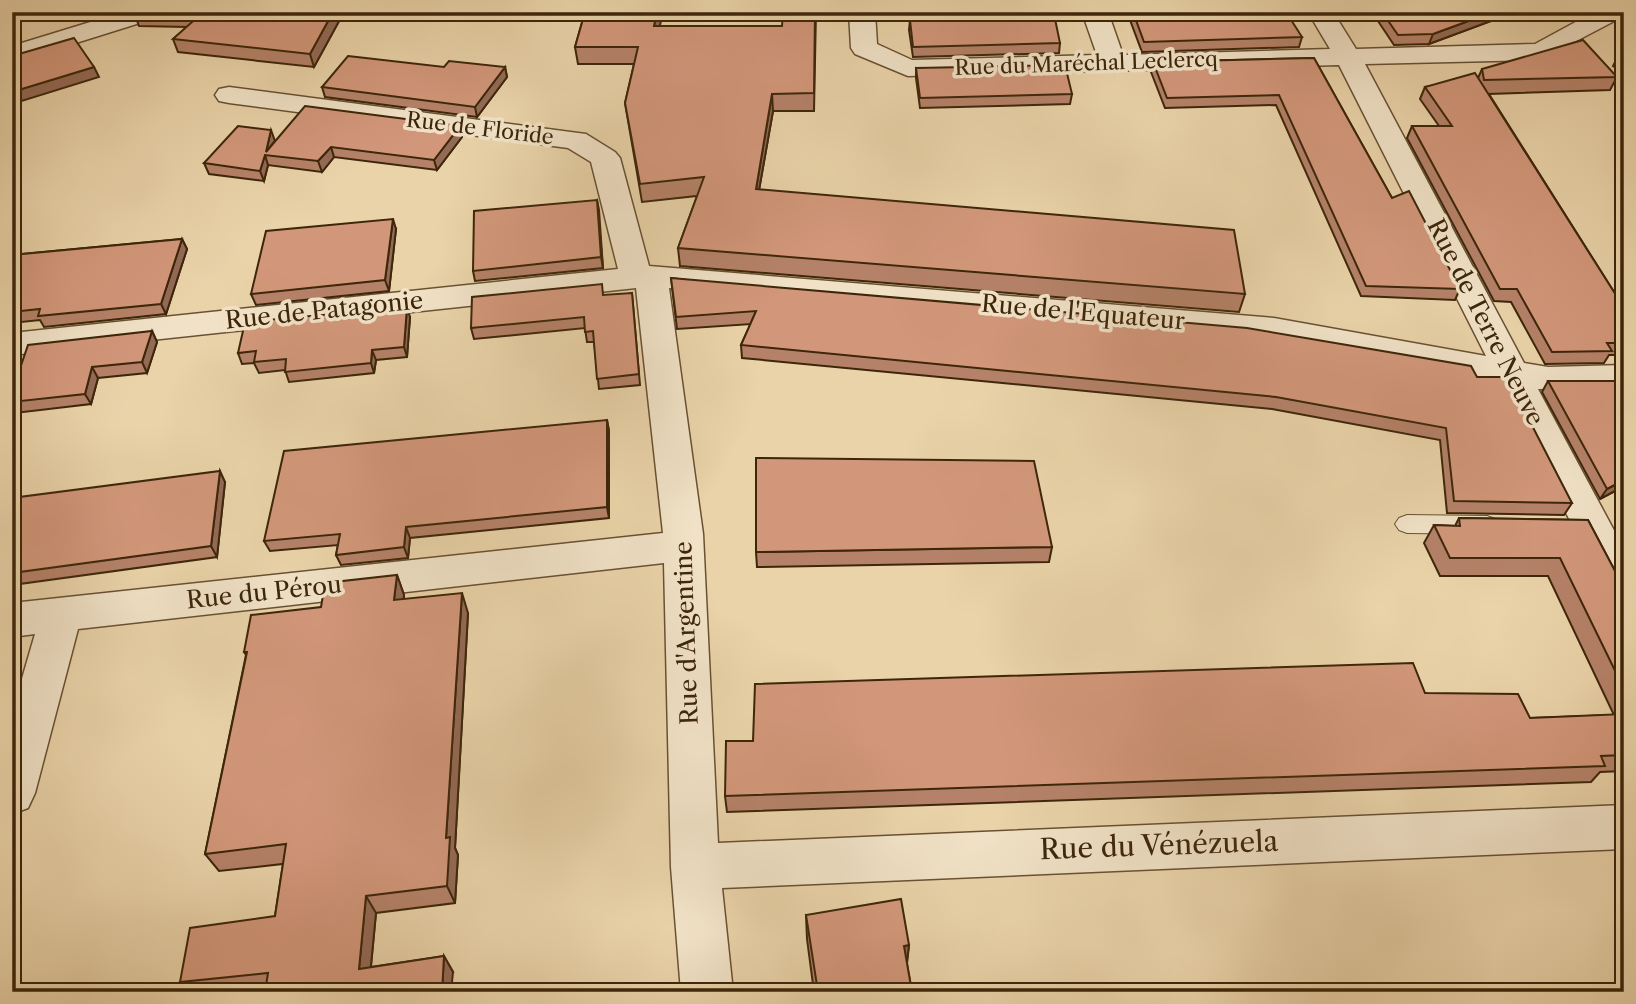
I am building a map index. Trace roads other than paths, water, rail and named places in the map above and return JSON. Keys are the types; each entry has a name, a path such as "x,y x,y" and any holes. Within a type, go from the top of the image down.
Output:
{"street":[{"path":"12,55 149,12"},
{"name":"Rue du Maréchal Leclercq","path":"862,12 864,48 908,68 1540,52 1611,16"},
{"path":"1095,12 1112,61"},
{"name":"Rue de Terre Neuve","path":"1320,12 1348,57 1512,372 1579,527 1624,588"},
{"name":"Rue de Floride","path":"229,95 576,140 605,158 643,276"},
{"name":"Rue de l'Equateur","path":"643,276 1274,329 1548,379 1624,377"},
{"name":"Rue de Patagonie","path":"12,344 643,276"},
{"name":"Rue d'Argentine","path":"643,276 683,547 695,867 707,992"},
{"name":"Rue du Pérou","path":"12,621 62,613 683,547"},
{"path":"12,793 62,613"},
{"name":"Rue du Vénézuela","path":"695,867 1624,827"}],"lane":[{"path":"1407,524 1513,526"}]}
